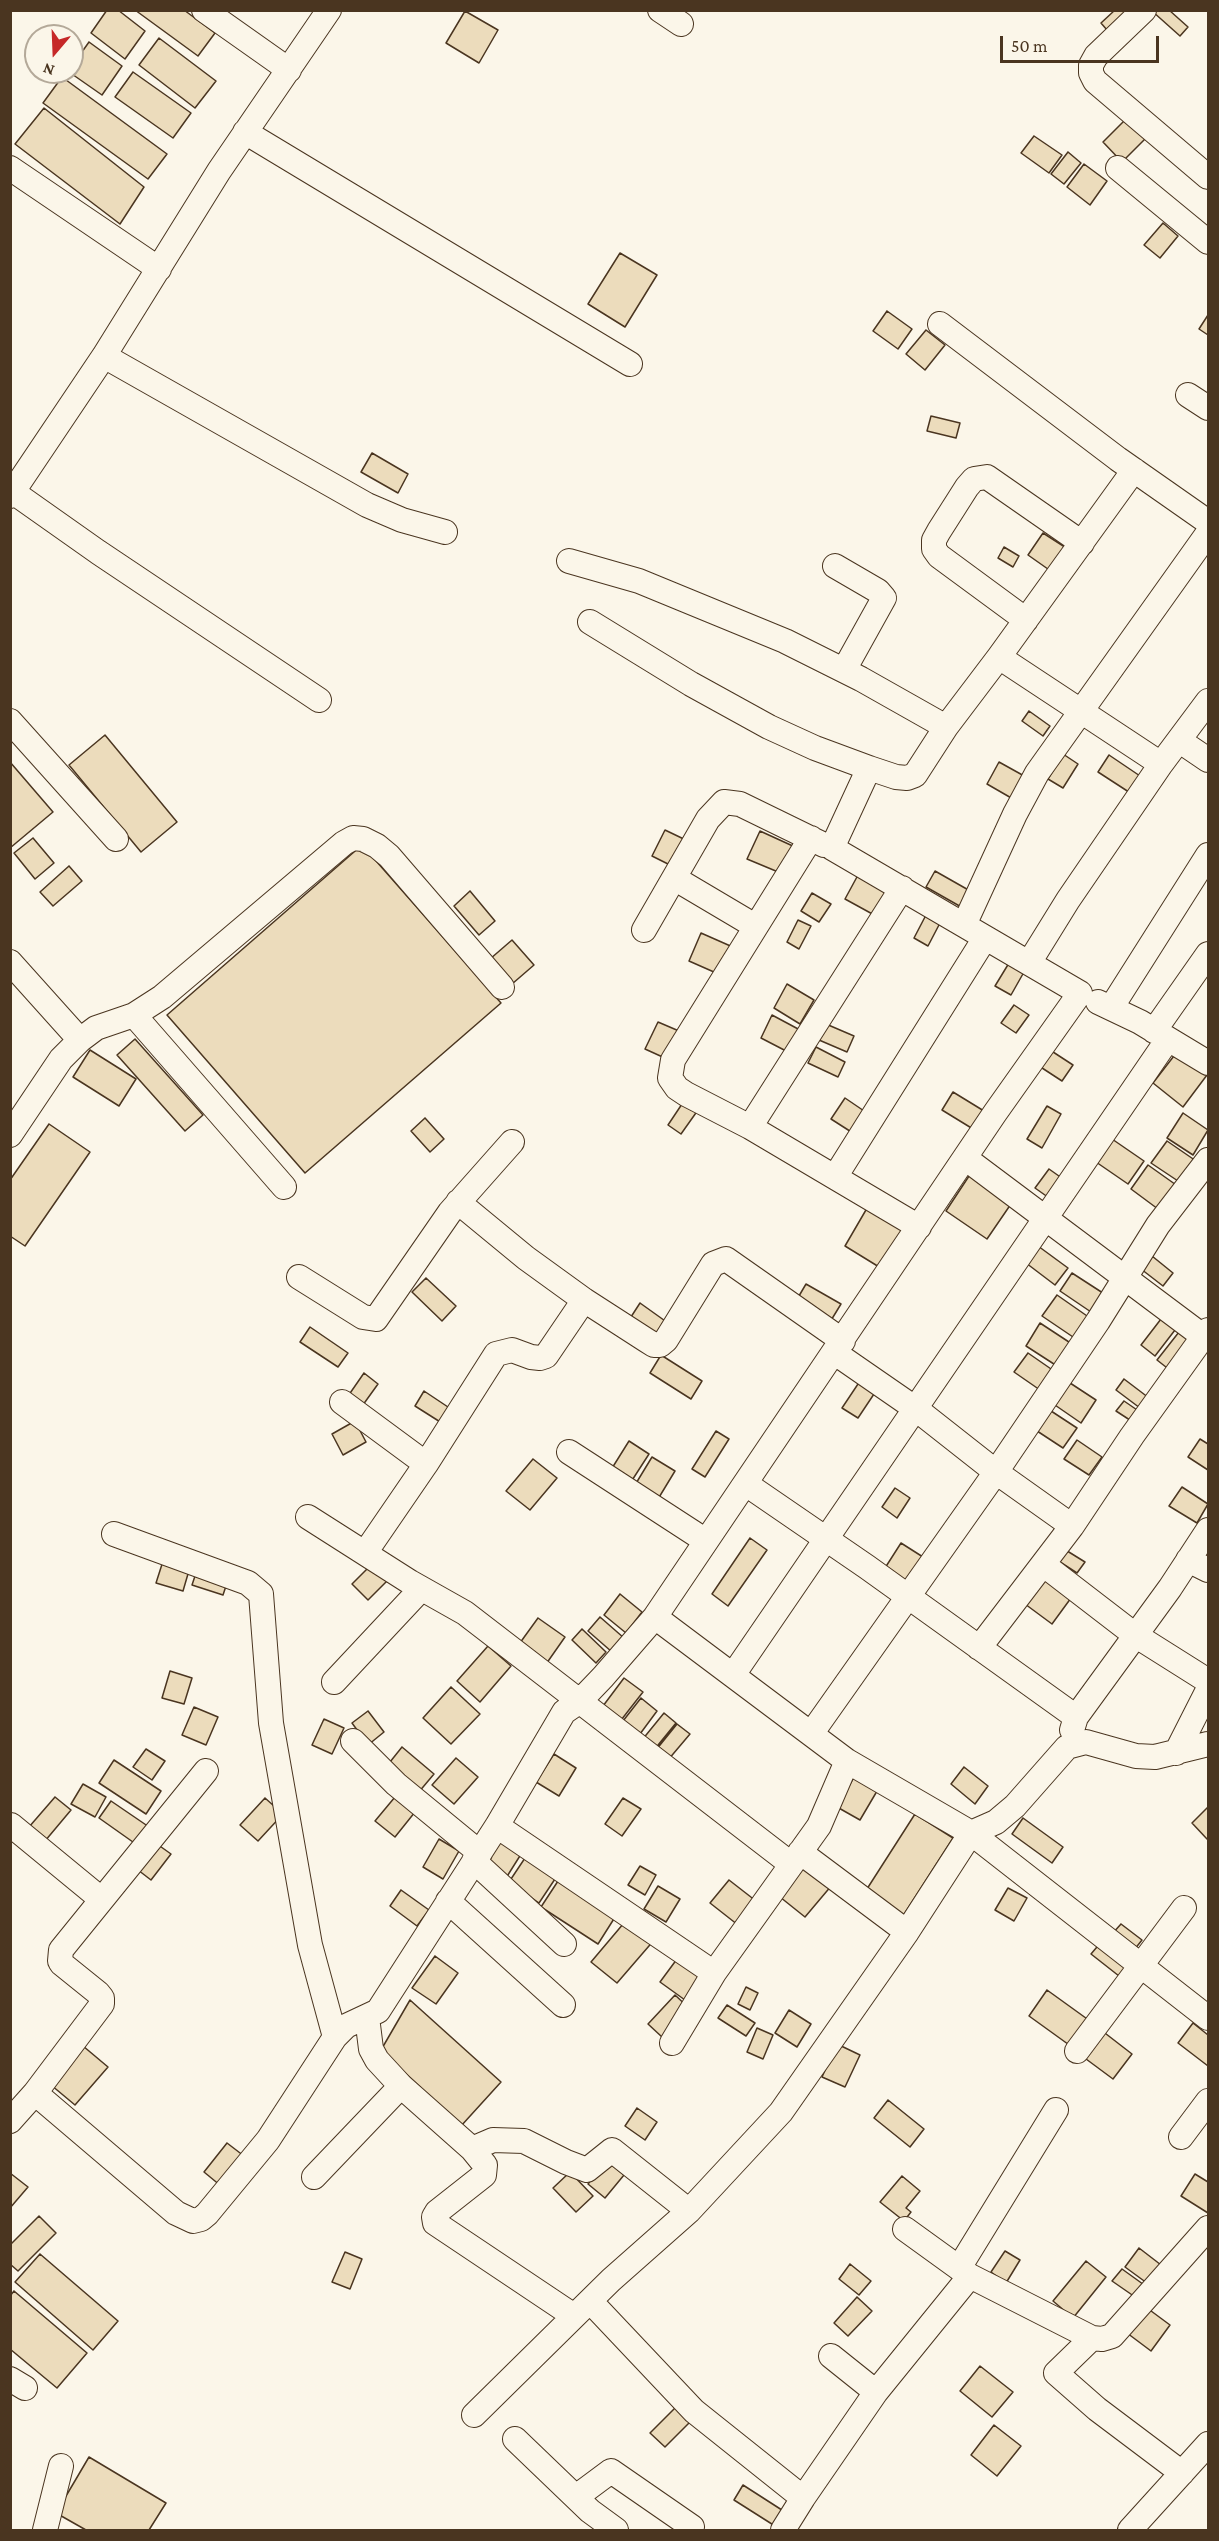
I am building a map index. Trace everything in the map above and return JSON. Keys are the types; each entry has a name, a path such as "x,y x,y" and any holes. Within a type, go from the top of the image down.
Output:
{"street":[{"path":"204,10 289,70"},
{"path":"319,700 12,494 104,356 245,132 329,10"},
{"path":"660,10 681,24"},
{"path":"1144,10 1096,56 1090,73 1095,81 1209,177"},
{"path":"245,132 630,364"},
{"path":"10,168 159,269"},
{"path":"1118,168 1209,242"},
{"path":"940,324 1134,470 1209,522"},
{"path":"104,356 367,505 402,520 445,532"},
{"path":"1188,395 1209,408"},
{"path":"590,622 691,684 769,727 869,768 896,777 907,778 915,775 946,727 1134,470"},
{"path":"1026,620 939,556 934,549 934,540 967,487 974,478 987,477 1082,543"},
{"path":"964,925 1025,791 1209,533"},
{"path":"569,561 639,581 717,611 844,670 946,727"},
{"path":"835,566 878,591 884,598 844,670"},
{"path":"999,657 1161,764"},
{"path":"1029,963 1068,900 1161,764 1209,701"},
{"path":"10,721 116,839"},
{"path":"1180,741 1209,760"},
{"path":"869,768 821,843 755,926 690,1030 670,1068 670,1078 677,1088 750,1127 919,1227"},
{"path":"644,930 708,819 723,802 740,804 821,843 1080,993 1209,1063"},
{"path":"10,1135 62,1059 80,1040 96,1028 134,1015 162,997 344,843 353,838 363,839 377,846 389,856 502,987"},
{"path":"1111,1008 1209,855"},
{"path":"674,878 755,926"},
{"path":"750,1127 902,888"},
{"path":"835,1177 985,938"},
{"path":"733,1676 1044,1219 1161,1035 1209,954"},
{"path":"10,962 80,1040"},
{"path":"35,2093 176,2213 193,2220 201,2219 207,2214 248,2166 352,2024 378,2011 497,1826 564,1712 580,1701 655,1617 965,1158 1080,993"},
{"path":"134,1015 284,1187"},
{"path":"299,1277 363,1317 376,1319 458,1203 512,1142"},
{"path":"965,1158 1044,1219 1207,1335 1132,1436 1072,1526 979,1648"},
{"path":"811,1734 996,1472 1158,1226 1209,1160"},
{"path":"458,1203 526,1258 584,1300 654,1345 660,1345 666,1340 712,1264 726,1259 996,1472 1072,1526"},
{"path":"364,1553 426,1464 496,1354 512,1350 531,1357 546,1356 584,1300"},
{"path":"342,1402 426,1464"},
{"path":"569,1452 706,1542"},
{"path":"746,1484 828,1539 1076,1717"},
{"path":"308,1517 421,1589 465,1613 580,1701 796,1858 907,1932"},
{"path":"474,2415 582,2309 689,2211 781,2112 907,1932 971,1833 996,1822 1016,1806 1067,1747 1076,1717 1135,1635 1198,1565 1209,1530"},
{"path":"114,1534 248,1583 261,1594 271,1723 310,1945 352,2024 377,2060 401,2086 472,2149 485,2165 484,2175 437,2212 434,2217 435,2223 582,2309 694,2411 802,2498"},
{"path":"1044,1564 1135,1635 1209,1681"},
{"path":"334,1682 421,1589"},
{"path":"655,1617 848,1761 971,1833 1209,2018"},
{"path":"1176,1753 1209,1690"},
{"path":"353,1741 396,1784 477,1857 564,1944"},
{"path":"1067,1747 1086,1742 1136,1756 1155,1756 1209,1744"},
{"path":"672,2043 714,1973 819,1826 848,1761"},
{"path":"10,2121 35,2093 102,2004 102,1998 98,1993 62,1964 61,1950 206,1771"},
{"path":"11,1825 101,1899"},
{"path":"497,1826 714,1973"},
{"path":"448,1901 563,2005"},
{"path":"1077,2051 1184,1908"},
{"path":"314,2177 401,2086"},
{"path":"1181,2137 1209,2101"},
{"path":"783,2530 802,2498 876,2392 965,2272 1056,2110"},
{"path":"472,2149 493,2139 524,2141 566,2163 587,2170 612,2150 689,2211"},
{"path":"905,2229 965,2272 1092,2338 1102,2339 1112,2336 1209,2228"},
{"path":"1092,2338 1056,2373 1097,2409 1199,2460 1130,2530"},
{"path":"831,2356 876,2392"},
{"path":"515,2439 576,2497 616,2530"},
{"path":"45,2530 62,2466"},
{"path":"576,2497 611,2471 692,2528"}],"building":[{"path":"107,10 118,10 145,31 125,59 91,33"},
{"path":"135,10 184,10 215,33 198,56"},
{"path":"1115,10 1125,10 1133,19 1113,37 1101,23"},
{"path":"1169,10 1188,27 1180,36 1152,11"},
{"path":"465,11 498,30 479,63 446,43"},
{"path":"159,38 216,81 195,108 139,65"},
{"path":"89,42 122,66 102,95 84,82 84,49"},
{"path":"133,72 191,113 173,138 115,97"},
{"path":"57,84 72,84 167,154 148,179 43,103"},
{"path":"44,108 144,187 120,224 15,144"},
{"path":"1131,114 1151,133 1122,162 1103,142"},
{"path":"1034,136 1062,155 1049,173 1021,153"},
{"path":"1068,152 1081,163 1064,184 1051,174"},
{"path":"1084,164 1107,181 1090,205 1067,187"},
{"path":"1163,223 1178,236 1160,258 1144,245"},
{"path":"620,253 657,275 625,327 588,304"},
{"path":"887,311 912,329 898,349 873,331"},
{"path":"1208,315 1208,335 1199,329"},
{"path":"926,330 945,345 925,370 906,354"},
{"path":"931,416 960,423 956,438 927,431"},
{"path":"372,453 408,474 398,493 361,472"},
{"path":"1043,533 1071,551 1055,574 1028,555"},
{"path":"1004,547 1019,556 1013,567 998,558"},
{"path":"1029,711 1050,726 1043,736 1022,721"},
{"path":"105,735 177,822 141,852 69,765"},
{"path":"1063,754 1078,764 1063,788 1048,779"},
{"path":"1109,755 1146,780 1135,796 1098,772"},
{"path":"10,762 53,812 10,848"},
{"path":"999,762 1026,777 1013,799 987,784"},
{"path":"665,830 690,842 676,868 652,856"},
{"path":"760,831 795,847 783,874 747,859"},
{"path":"33,838 54,863 35,879 14,853"},
{"path":"362,845 501,1003 305,1173 167,1015"},
{"path":"69,866 82,881 53,906 40,892"},
{"path":"935,871 972,892 963,908 926,887"},
{"path":"858,875 889,892 876,916 845,899"},
{"path":"470,891 495,921 479,935 454,906"},
{"path":"812,893 831,904 819,922 801,911"},
{"path":"926,915 940,923 928,946 914,938"},
{"path":"798,920 811,926 799,949 787,942"},
{"path":"701,933 735,948 723,976 689,961"},
{"path":"512,940 534,965 512,984 490,959"},
{"path":"1009,963 1024,972 1011,995 995,986"},
{"path":"787,984 814,1000 800,1024 774,1008"},
{"path":"1014,1005 1029,1015 1016,1033 1001,1023"},
{"path":"772,1015 800,1030 788,1052 761,1038"},
{"path":"658,1022 679,1031 667,1059 645,1049"},
{"path":"826,1024 854,1036 847,1052 819,1040"},
{"path":"135,1039 203,1115 185,1131 117,1055"},
{"path":"816,1047 845,1062 838,1077 808,1063"},
{"path":"90,1050 136,1079 119,1106 73,1077"},
{"path":"1050,1050 1073,1065 1062,1081 1039,1066"},
{"path":"1177,1052 1207,1075 1183,1107 1153,1083"},
{"path":"953,1092 984,1111 973,1129 942,1110"},
{"path":"845,1098 870,1115 856,1135 831,1119"},
{"path":"684,1101 698,1110 681,1134 668,1125"},
{"path":"1047,1106 1061,1114 1042,1148 1027,1139"},
{"path":"1183,1113 1208,1130 1193,1155 1167,1138"},
{"path":"425,1118 444,1139 430,1152 411,1131"},
{"path":"49,1124 90,1152 25,1246 10,1236 10,1180"},
{"path":"1112,1139 1144,1161 1128,1184 1096,1162"},
{"path":"1167,1141 1199,1163 1184,1185 1151,1163"},
{"path":"1148,1165 1179,1187 1162,1212 1131,1189"},
{"path":"1049,1169 1066,1181 1052,1200 1035,1188"},
{"path":"971,1173 1013,1201 987,1239 946,1211"},
{"path":"870,1203 909,1227 884,1270 845,1246"},
{"path":"1038,1246 1068,1268 1055,1285 1026,1263"},
{"path":"1152,1256 1173,1273 1163,1286 1141,1269"},
{"path":"1072,1273 1106,1295 1094,1314 1060,1291"},
{"path":"426,1278 456,1306 442,1321 412,1292"},
{"path":"806,1284 841,1304 830,1322 796,1301"},
{"path":"1057,1295 1090,1318 1076,1339 1042,1316"},
{"path":"640,1303 668,1323 657,1339 629,1320"},
{"path":"1161,1319 1175,1330 1155,1356 1141,1345"},
{"path":"1040,1323 1072,1344 1057,1366 1026,1346"},
{"path":"310,1327 348,1353 338,1367 300,1342"},
{"path":"1179,1332 1193,1343 1171,1371 1157,1360"},
{"path":"1028,1353 1054,1371 1040,1390 1014,1372"},
{"path":"661,1355 702,1381 691,1399 650,1373"},
{"path":"364,1373 378,1384 360,1409 346,1399"},
{"path":"1124,1379 1153,1401 1144,1411 1116,1390"},
{"path":"860,1381 876,1391 858,1418 842,1408"},
{"path":"1067,1381 1096,1400 1081,1423 1052,1403"},
{"path":"424,1391 454,1411 445,1425 415,1406"},
{"path":"1124,1401 1143,1414 1136,1424 1116,1411"},
{"path":"1048,1409 1077,1428 1063,1448 1034,1429"},
{"path":"355,1421 366,1442 343,1455 332,1434"},
{"path":"716,1431 729,1439 705,1477 692,1469"},
{"path":"1200,1439 1208,1444 1208,1470 1188,1457"},
{"path":"1077,1440 1102,1457 1089,1475 1064,1459"},
{"path":"629,1441 649,1454 629,1485 609,1473"},
{"path":"652,1457 675,1471 658,1499 635,1485"},
{"path":"533,1459 557,1478 530,1510 506,1491"},
{"path":"1182,1487 1208,1504 1197,1523 1169,1506"},
{"path":"895,1488 910,1498 897,1518 882,1507"},
{"path":"750,1538 767,1550 728,1606 712,1594"},
{"path":"901,1543 923,1557 907,1582 885,1568"},
{"path":"1064,1549 1085,1562 1077,1573 1057,1560"},
{"path":"164,1558 190,1567 183,1591 156,1583"},
{"path":"372,1564 388,1580 368,1600 352,1584"},
{"path":"198,1567 229,1577 223,1595 192,1585"},
{"path":"1044,1578 1071,1598 1052,1624 1025,1604"},
{"path":"620,1594 642,1612 626,1633 604,1615"},
{"path":"600,1617 624,1638 612,1652 588,1631"},
{"path":"538,1618 565,1637 544,1667 517,1647"},
{"path":"582,1629 606,1652 596,1663 572,1640"},
{"path":"488,1646 511,1666 480,1702 457,1681"},
{"path":"170,1671 192,1678 184,1704 162,1698"},
{"path":"624,1678 643,1692 618,1724 600,1710"},
{"path":"451,1687 480,1714 451,1744 423,1718"},
{"path":"641,1698 657,1711 640,1734 623,1721"},
{"path":"194,1707 218,1717 206,1745 182,1735"},
{"path":"368,1711 384,1732 368,1745 352,1723"},
{"path":"664,1713 676,1723 654,1750 642,1740"},
{"path":"324,1719 344,1728 332,1754 312,1745"},
{"path":"677,1724 690,1734 668,1760 656,1750"},
{"path":"402,1747 434,1774 418,1793 386,1767"},
{"path":"146,1749 165,1761 152,1780 133,1767"},
{"path":"554,1754 576,1768 559,1796 536,1782"},
{"path":"456,1758 478,1777 454,1804 432,1785"},
{"path":"114,1760 161,1791 146,1814 99,1783"},
{"path":"964,1767 988,1786 975,1804 951,1784"},
{"path":"857,1772 880,1786 860,1820 837,1807"},
{"path":"83,1784 106,1797 95,1817 71,1804"},
{"path":"400,1791 419,1807 395,1837 375,1821"},
{"path":"55,1797 71,1810 45,1841 29,1827"},
{"path":"265,1798 283,1814 258,1841 240,1825"},
{"path":"623,1798 641,1809 622,1836 605,1824"},
{"path":"111,1801 152,1829 140,1847 99,1818"},
{"path":"1208,1807 1208,1838 1207,1839 1192,1823"},
{"path":"915,1814 953,1838 903,1916 865,1892"},
{"path":"1023,1818 1063,1847 1052,1863 1012,1834"},
{"path":"501,1837 523,1851 506,1878 484,1864"},
{"path":"439,1839 459,1851 443,1879 423,1867"},
{"path":"157,1844 171,1854 151,1880 138,1870"},
{"path":"527,1855 557,1876 539,1903 509,1882"},
{"path":"801,1860 832,1885 805,1917 775,1893"},
{"path":"640,1866 656,1875 645,1895 628,1885"},
{"path":"560,1878 617,1914 598,1944 541,1907"},
{"path":"729,1880 756,1901 738,1925 710,1903"},
{"path":"658,1886 680,1899 666,1922 644,1909"},
{"path":"1008,1888 1027,1898 1014,1921 995,1910"},
{"path":"401,1890 429,1910 417,1926 390,1906"},
{"path":"629,1917 655,1939 617,1983 591,1962"},
{"path":"1121,1924 1142,1940 1134,1950 1112,1934"},
{"path":"1102,1941 1130,1963 1119,1976 1091,1954"},
{"path":"435,1956 458,1973 436,2004 412,1988"},
{"path":"677,1959 702,1977 685,2000 660,1982"},
{"path":"746,1987 758,1993 750,2010 738,2004"},
{"path":"1047,1990 1090,2021 1072,2047 1029,2016"},
{"path":"675,1995 690,2009 662,2037 648,2024"},
{"path":"410,2000 501,2082 461,2126 381,2050"},
{"path":"727,2005 755,2023 746,2036 718,2018"},
{"path":"789,2010 811,2024 797,2047 775,2033"},
{"path":"1193,2023 1208,2035 1208,2066 1178,2043"},
{"path":"757,2028 773,2035 763,2059 747,2052"},
{"path":"1101,2030 1132,2054 1113,2079 1082,2056"},
{"path":"837,2044 860,2055 845,2087 822,2077"},
{"path":"83,2046 108,2067 75,2105 51,2085"},
{"path":"888,2100 924,2129 910,2147 874,2118"},
{"path":"637,2108 657,2122 645,2140 625,2126"},
{"path":"227,2143 244,2156 221,2186 204,2172"},
{"path":"607,2161 624,2175 605,2198 588,2184"},
{"path":"570,2172 593,2196 576,2212 553,2188"},
{"path":"10,2173 28,2187 10,2208"},
{"path":"1195,2174 1208,2182 1208,2213 1181,2196"},
{"path":"902,2176 920,2191 906,2208 911,2212 904,2221 880,2202"},
{"path":"39,2216 56,2233 18,2271 10,2264 10,2245"},
{"path":"1139,2248 1165,2268 1151,2286 1125,2267"},
{"path":"1005,2251 1020,2260 1006,2283 991,2272"},
{"path":"345,2252 362,2259 350,2289 332,2282"},
{"path":"40,2254 118,2321 93,2350 15,2282"},
{"path":"1086,2261 1106,2277 1073,2318 1053,2301"},
{"path":"850,2264 871,2281 859,2295 839,2279"},
{"path":"1122,2269 1147,2287 1138,2299 1112,2281"},
{"path":"14,2291 87,2353 57,2388 10,2349 10,2296"},
{"path":"857,2297 872,2311 848,2336 834,2323"},
{"path":"1143,2305 1170,2325 1151,2351 1123,2330"},
{"path":"980,2366 1013,2392 992,2417 960,2391"},
{"path":"681,2402 696,2416 665,2447 650,2433"},
{"path":"994,2425 1021,2446 997,2476 971,2455"},
{"path":"89,2457 166,2503 149,2530 86,2530 56,2513"},
{"path":"743,2485 785,2512 775,2526 734,2500"}]}
